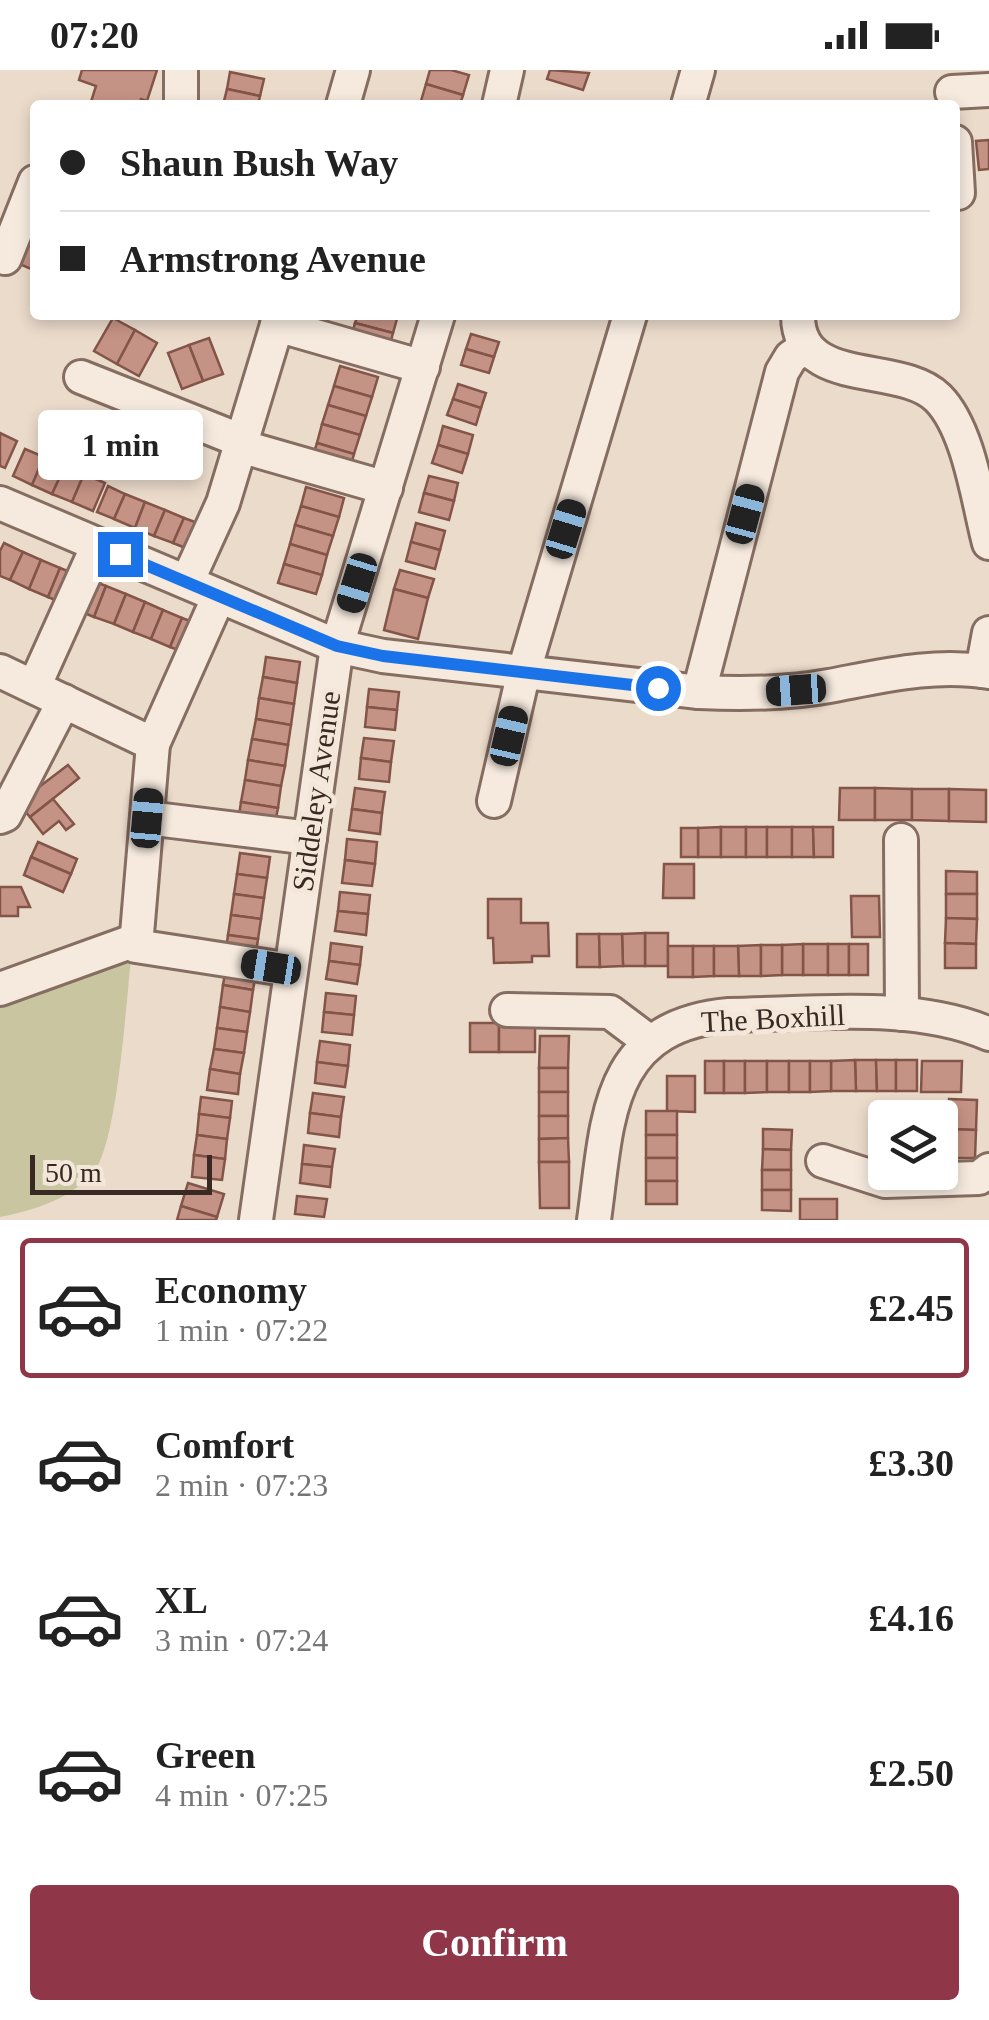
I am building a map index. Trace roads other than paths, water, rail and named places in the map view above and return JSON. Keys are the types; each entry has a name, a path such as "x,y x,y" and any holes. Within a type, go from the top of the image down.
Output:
{"street":[{"path":"182,70 182,100"},
{"path":"345,100 354,70"},
{"path":"500,100 507,70"},
{"path":"689,100 698,70"},
{"path":"951,89 989,90"},
{"path":"5,258 30,195"},
{"path":"187,582 223,503 278,320 423,367"},
{"name":"Siddeley Avenue","path":"256,1220 337,646 437,320"},
{"path":"494,801 524,671 629,320"},
{"path":"699,692 782,372 802,331"},
{"path":"802,331 825,362 911,382 940,400 959,428 989,543"},
{"path":"82,377 241,443 386,488"},
{"path":"0,502 337,646 383,656 699,692 796,690 888,672 986,672 989,633"},
{"path":"0,817 5,815 49,694 98,545"},
{"path":"219,596 153,744 136,946 291,970"},
{"path":"0,672 153,744"},
{"path":"147,818 310,838"},
{"path":"891,860 902,1014"},
{"path":"0,989 136,940"},
{"path":"507,1010 610,1012 650,1042"},
{"name":"The Boxhill","path":"594,1220 609,1112 619,1081 650,1042 676,1026 704,1017 902,1014 950,1020 989,1034"},
{"path":"824,1161 885,1181 979,1178 989,1170"}]}
